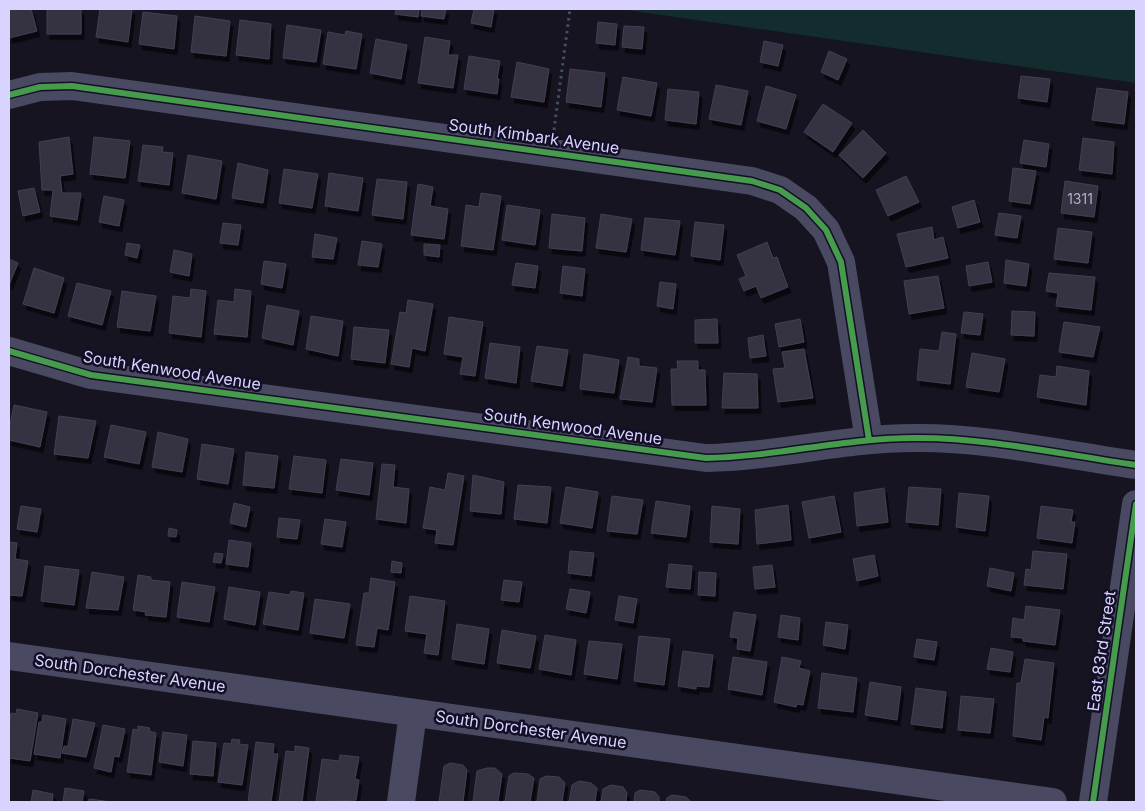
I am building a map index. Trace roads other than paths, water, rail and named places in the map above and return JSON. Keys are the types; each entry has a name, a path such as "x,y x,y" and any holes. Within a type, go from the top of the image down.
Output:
{"street":[{"name":"South Kimbark Avenue","path":"9,95 40,87 72,86 752,181 780,190 806,208 826,230 841,262 869,440"},
{"name":"South Kenwood Avenue","path":"9,351 90,374 706,458 734,458 869,440 914,438 957,440 1136,465"},
{"name":"East 83rd Street","path":"1093,802 1126,639 1136,504"},
{"name":"South Dorchester Avenue","path":"9,656 413,713 920,793 1053,802"},
{"path":"401,802 413,713"}]}
